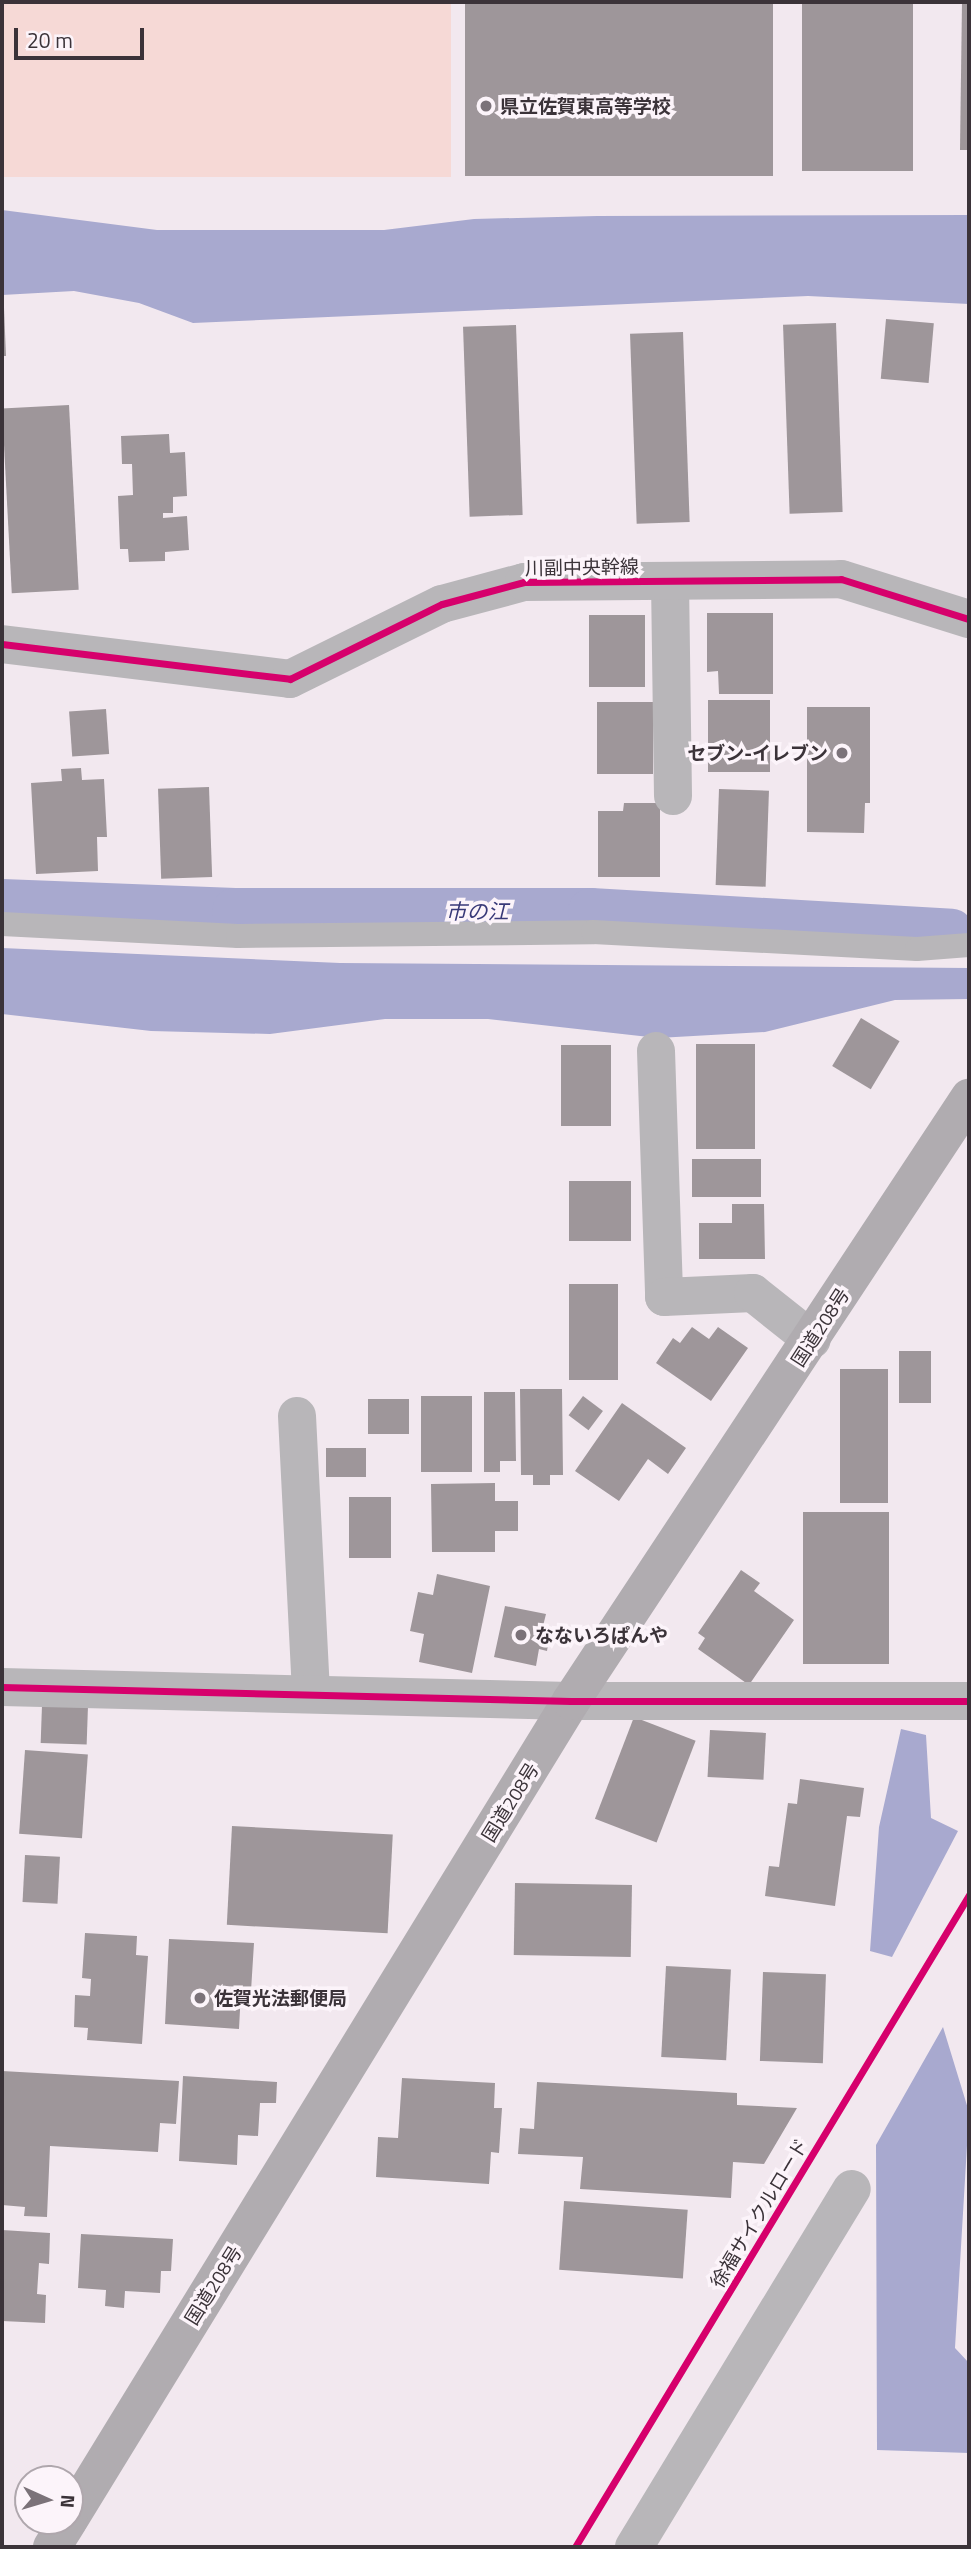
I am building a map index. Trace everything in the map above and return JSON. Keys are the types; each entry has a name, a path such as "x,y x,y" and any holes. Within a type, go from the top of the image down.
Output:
{"highway":[{"name":"国道208号","path":"84,2496 571,1701 812,1340 969,1098"}],"street":[{"name":"川副中央幹線","path":"2,644 290,679 442,604 524,582 841,579 969,619"},
{"path":"670,581 673,796"},
{"path":"656,1051 664,1297 753,1293 812,1340"},
{"path":"297,1416 311,1694"},
{"path":"2,1687 571,1701 969,1701"},
{"path":"634,2547 852,2189"}],"lane":[{"path":"2,924 238,936 593,932 917,949 969,945"}],"shaded area":[{"path":"2,2 451,2 451,177 2,177"}],"water":[{"path":"2,210 157,230 384,230 474,219 597,216 969,215 969,304 808,296 193,323 139,303 74,291 2,295"},
{"path":"2,948 340,963 969,968 969,999 895,1000 765,1032 658,1038 488,1019 385,1019 270,1034 151,1031 2,1014"},
{"path":"901,1729 926,1735 931,1818 958,1831 892,1957 870,1951 879,1827"},
{"path":"943,2027 969,2112 955,2348 969,2363 969,2453 877,2450 876,2145"}],"building":[{"path":"465,2 773,2 773,176 465,176"},
{"path":"802,2 913,2 913,171 802,171"},
{"path":"962,2 969,2 969,150 960,150"},
{"path":"4,308 6,356 2,356"},
{"path":"886,319 934,323 929,383 881,379"},
{"path":"836,323 843,512 790,514 783,325"},
{"path":"516,325 523,515 470,517 463,327"},
{"path":"683,332 690,522 637,524 630,334"},
{"path":"69,405 79,590 12,593 2,409"},
{"path":"169,434 170,453 185,452 187,496 173,497 173,513 163,513 163,518 187,516 189,550 165,552 165,561 129,562 128,549 120,549 118,496 133,495 132,464 122,464 121,436"},
{"path":"707,613 773,613 773,694 719,694 718,671 707,672"},
{"path":"589,615 645,615 645,687 589,687"},
{"path":"708,700 770,700 770,772 708,772"},
{"path":"597,702 653,702 653,774 597,774"},
{"path":"807,707 870,707 870,803 865,803 864,833 807,832"},
{"path":"106,709 109,754 72,756 69,712"},
{"path":"81,768 82,780 104,779 107,837 97,837 98,871 36,874 31,783 62,781 61,769"},
{"path":"209,787 212,877 161,879 158,789"},
{"path":"719,789 769,791 766,887 716,885"},
{"path":"624,803 660,803 660,877 598,877 598,811 623,811"},
{"path":"861,1018 900,1041 871,1089 832,1066"},
{"path":"696,1044 755,1044 755,1149 696,1149"},
{"path":"561,1045 611,1045 611,1126 561,1126"},
{"path":"692,1159 761,1159 761,1197 692,1197"},
{"path":"569,1181 631,1181 631,1241 569,1241"},
{"path":"732,1204 764,1204 765,1259 699,1259 699,1223 732,1223"},
{"path":"569,1284 618,1284 618,1380 569,1380"},
{"path":"692,1327 709,1339 718,1327 748,1348 711,1401 656,1363 673,1338 680,1343"},
{"path":"899,1351 931,1351 931,1403 899,1403"},
{"path":"840,1369 888,1369 888,1503 840,1503"},
{"path":"520,1389 562,1389 563,1475 550,1475 550,1485 533,1485 533,1475 521,1475"},
{"path":"484,1392 515,1392 516,1461 500,1461 500,1472 484,1472"},
{"path":"421,1396 472,1396 472,1472 421,1472"},
{"path":"583,1396 603,1411 589,1430 569,1415"},
{"path":"368,1399 409,1399 409,1434 368,1434"},
{"path":"622,1403 686,1448 668,1474 648,1459 619,1501 575,1471"},
{"path":"326,1448 366,1448 366,1477 326,1477"},
{"path":"495,1483 495,1501 518,1501 518,1531 495,1531 495,1552 432,1552 431,1484"},
{"path":"349,1497 391,1497 391,1558 349,1558"},
{"path":"803,1512 889,1512 889,1664 803,1664"},
{"path":"741,1570 760,1583 754,1591 794,1620 749,1685 698,1649 705,1638 698,1633"},
{"path":"437,1574 490,1586 472,1673 419,1662 424,1634 410,1631 418,1592 433,1595"},
{"path":"505,1606 546,1614 542,1630 550,1632 547,1651 539,1649 536,1666 494,1657"},
{"path":"42,1705 88,1707 87,1745 41,1743"},
{"path":"634,1717 696,1741 657,1842 595,1819"},
{"path":"710,1730 766,1733 763,1780 708,1777"},
{"path":"25,1750 88,1754 82,1838 19,1834"},
{"path":"800,1779 864,1788 860,1817 847,1816 835,1906 765,1896 769,1866 779,1867 788,1803 797,1804"},
{"path":"232,1826 393,1834 388,1933 227,1925"},
{"path":"25,1855 60,1857 57,1904 23,1902"},
{"path":"515,1883 632,1885 631,1957 514,1955"},
{"path":"85,1933 137,1936 136,1955 148,1956 142,2044 87,2040 88,2028 74,2027 75,1995 90,1996 91,1979 82,1978"},
{"path":"169,1939 254,1943 251,1991 241,1991 239,2029 165,2024"},
{"path":"666,1966 731,1969 726,2060 661,2057"},
{"path":"763,1972 826,1974 823,2063 760,2061"},
{"path":"2,2071 179,2081 176,2124 160,2123 158,2152 50,2146 47,2217 24,2216 25,2207 2,2205"},
{"path":"183,2076 277,2082 276,2103 260,2103 258,2136 238,2135 237,2165 179,2161"},
{"path":"402,2078 495,2083 494,2108 502,2108 499,2153 491,2152 489,2184 376,2177 378,2137 398,2138"},
{"path":"537,2082 737,2093 737,2105 797,2108 764,2164 733,2162 731,2198 580,2189 583,2157 518,2154 520,2128 534,2129"},
{"path":"564,2201 688,2210 683,2278 559,2270"},
{"path":"2,2230 50,2233 49,2264 39,2263 37,2294 46,2295 45,2323 2,2321"},
{"path":"81,2234 173,2239 171,2271 161,2271 160,2293 125,2291 124,2308 105,2306 106,2290 78,2288"}],"waterway":[{"name":"市の江","path":"2,902 235,911 591,911 951,932"}],"cycle path":[{"path":"2,644 290,679 442,604 524,582 841,579 969,619"},
{"path":"2,1687 571,1701 969,1701"},
{"name":"徐福サイクルロード","path":"575,2547 969,1895"}],"place":[{"name":"県立佐賀東高等学校","path":"486,106"},
{"name":"セブン-イレブン","path":"842,753"},
{"name":"なないろぱんや","path":"521,1635"},
{"name":"佐賀光法郵便局","path":"200,1998"}]}
